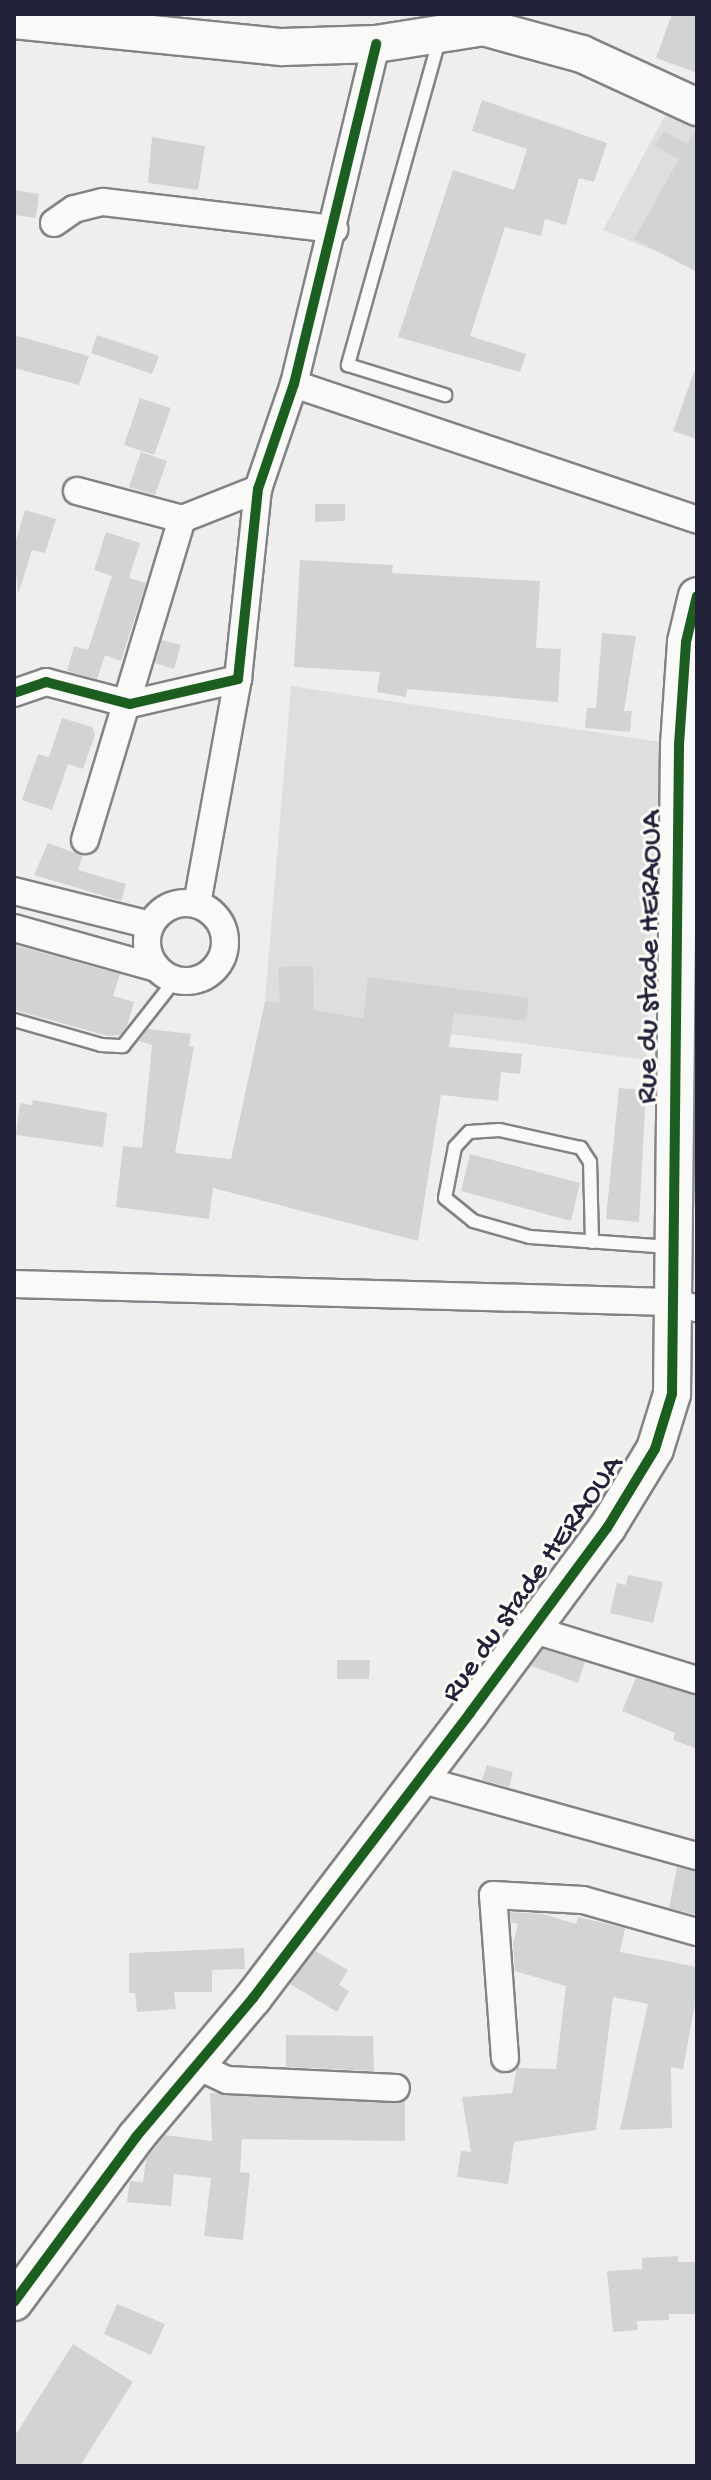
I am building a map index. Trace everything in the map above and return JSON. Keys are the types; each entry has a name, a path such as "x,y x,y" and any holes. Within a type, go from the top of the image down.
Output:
{"street":[{"path":"14,20 282,47 376,44 442,30 483,27 582,54 697,107"},
{"path":"197,904 238,679 258,489 294,384 334,229 376,44"},
{"path":"54,223 74,209 103,202 334,229"},
{"path":"294,384 697,520"},
{"path":"77,491 182,519 258,489"},
{"path":"85,840 130,704 182,519"},
{"name":"Rue du stade HERAOUA","path":"18,2290 136,2137 197,2066 419,1779 607,1528 655,1449 672,1394 684,1305 671,1248 679,745 686,642 697,596"},
{"path":"14,693 46,682 130,704 238,679"},
{"path":"14,891 150,925"},
{"path":"14,928 165,974 208,975 222,958 222,926 197,904 175,904 150,925 147,947 165,974"},
{"path":"14,1284 684,1305"},
{"path":"531,1629 697,1680"},
{"path":"419,1779 697,1856"},
{"path":"505,2058 493,1895 583,1900 697,1932"},
{"path":"197,2066 227,2080 396,2088"}],"lane":[{"path":"442,30 348,365 445,395"},
{"path":"14,1020 101,1045 123,1046 165,974"},
{"path":"592,1242 590,1162 581,1148 499,1130 469,1132 455,1147 445,1198 454,1209 473,1221 530,1237 592,1242 671,1248"}],"shaded area":[{"path":"666,114 697,127 697,268 603,230"},
{"path":"291,686 660,742 646,1060 451,1034 265,1001"}],"building":[{"path":"672,14 697,14 697,73 656,58"},
{"path":"482,100 607,143 594,182 579,178 566,225 545,219 541,236 505,227 470,336 526,354 520,372 398,337 453,170 514,190 527,149 472,131"},
{"path":"697,128 697,272 634,239 679,159 655,146 664,131 687,144"},
{"path":"152,137 205,146 198,190 148,183"},
{"path":"14,190 39,194 36,218 14,215"},
{"path":"14,335 89,356 79,385 14,368"},
{"path":"97,335 159,356 152,374 91,353"},
{"path":"694,372 697,372 697,439 673,431"},
{"path":"140,398 171,408 154,455 124,445"},
{"path":"141,452 167,461 155,495 129,487"},
{"path":"315,504 345,504 345,521 315,522"},
{"path":"25,510 56,519 45,553 32,550 18,595 14,547"},
{"path":"106,532 140,543 129,578 146,583 121,661 105,655 97,679 67,671 74,646 88,650 112,576 94,570"},
{"path":"300,560 393,565 392,573 540,581 536,648 561,649 558,702 407,689 406,697 377,692 380,672 294,667"},
{"path":"602,633 636,636 624,711 632,711 630,732 585,728 587,708 596,708"},
{"path":"162,640 181,645 174,669 155,663"},
{"path":"62,718 92,727 95,735 83,769 68,764 52,810 22,800 38,754 49,757"},
{"path":"48,843 83,856 78,870 126,884 121,901 34,875"},
{"path":"14,945 120,974 113,996 134,1002 127,1026 120,1035 108,1036 14,1010"},
{"path":"313,966 314,1010 363,1018 368,977 529,998 526,1021 454,1013 449,1047 522,1054 520,1074 501,1072 498,1101 441,1095 418,1241 213,1188 209,1219 116,1207 123,1146 142,1148 152,1045 139,1041 148,1029 191,1034 189,1046 194,1047 175,1153 231,1159 265,1001 280,1003 278,967"},
{"path":"619,1088 646,1090 639,1222 606,1219"},
{"path":"33,1100 107,1113 103,1147 16,1135 20,1103 32,1105"},
{"path":"470,1154 580,1183 571,1221 461,1191"},
{"path":"628,1575 663,1582 653,1623 610,1613 617,1583 626,1585"},
{"path":"543,1649 585,1662 578,1683 531,1666"},
{"path":"337,1660 370,1660 369,1679 337,1679"},
{"path":"636,1678 697,1696 697,1749 673,1740 675,1733 622,1711"},
{"path":"487,1765 513,1772 509,1787 482,1780"},
{"path":"677,1867 697,1872 697,1915 669,1908"},
{"path":"510,1912 543,1914 576,1924 578,1917 625,1928 620,1952 697,1967 697,1993 683,2069 671,2067 672,2128 620,2130 648,2004 613,1997 596,2130 514,2142 508,2184 457,2177 461,2151 471,2152 462,2097 512,2093 517,2068 556,2069 566,1986 515,1971 513,1943 518,1924 511,1922"},
{"path":"244,1948 245,1969 212,1970 212,1992 174,1992 176,2009 137,2012 135,1993 129,1993 129,1953"},
{"path":"315,1951 348,1970 339,1985 349,1991 337,2012 290,1984"},
{"path":"286,2035 373,2036 374,2071 286,2067"},
{"path":"210,2093 405,2101 405,2141 242,2139 240,2172 250,2173 243,2240 204,2236 211,2178 174,2174 171,2206 127,2202 130,2181 143,2182 146,2159 165,2135 212,2141"},
{"path":"678,2256 678,2262 697,2262 697,2314 669,2314 669,2320 637,2321 638,2330 613,2332 607,2271 642,2269 642,2258"},
{"path":"117,2304 165,2324 151,2355 104,2334"},
{"path":"73,2344 133,2382 80,2466 14,2466 14,2437"}],"cycle path":[{"path":"14,693 46,682 130,704 238,679 258,489 294,384 376,44"},
{"path":"14,2302 136,2137 253,1998 470,1713 607,1528 655,1449 672,1394 679,745 686,642 697,596"}]}
